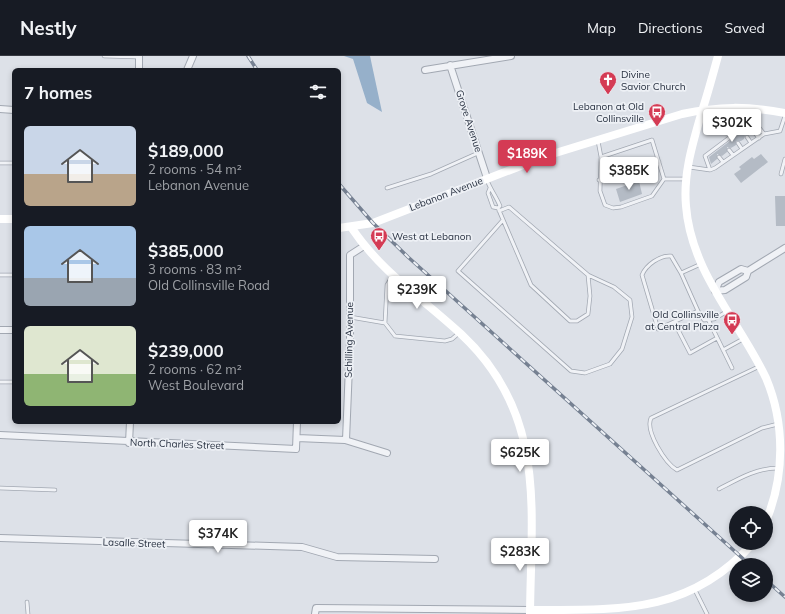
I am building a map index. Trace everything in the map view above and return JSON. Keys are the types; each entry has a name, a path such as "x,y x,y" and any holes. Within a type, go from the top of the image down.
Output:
{"street":[{"path":"188,68 193,56"},
{"path":"425,70 511,56"},
{"path":"718,56 687,167 686,207 690,231 701,264 715,291 760,366 776,405 780,423 783,458 779,487 772,506"},
{"path":"139,57 139,68"},
{"name":"Grove Avenue","path":"450,65 487,178"},
{"name":"Lebanon Avenue","path":"341,228 373,223 549,155 647,123 703,109 746,107 785,115"},
{"path":"0,109 12,110"},
{"path":"0,219 12,219"},
{"path":"351,227 364,246 392,276 460,332 482,356 500,381 514,409 525,443 531,480 530,612"},
{"name":"Schilling Avenue","path":"345,440 350,317 350,255 364,246"},
{"path":"715,291 725,290 746,277 748,271 785,248"},
{"path":"715,291 719,282 741,269 748,271"},
{"path":"0,330 12,330"},
{"path":"130,424 130,443"},
{"path":"297,424 297,438 345,440 387,453"},
{"name":"North Charles Street","path":"0,435 130,443 296,449 297,438"},
{"name":"Lasalle Street","path":"0,538 302,547 337,557 435,559"},
{"path":"316,611 530,612 639,609 661,605 696,592 724,574 747,550"}],"lane":[{"path":"104,56 139,57"},
{"path":"687,167 710,170 764,134 780,131 785,115"},
{"path":"710,170 705,156 753,120 764,134"},
{"path":"781,128 785,129"},
{"path":"754,132 759,138"},
{"path":"747,137 751,143"},
{"path":"597,139 601,157 599,180 600,191 605,205 613,208 652,196 664,179"},
{"path":"601,157 652,140 664,179"},
{"path":"738,143 742,149"},
{"path":"729,150 733,155"},
{"path":"387,188 430,174 479,153"},
{"path":"720,157 724,162"},
{"path":"781,174 785,159"},
{"path":"599,180 659,162"},
{"path":"0,163 12,164"},
{"path":"487,178 490,188 494,192 500,206 498,210"},
{"path":"664,179 686,179"},
{"path":"490,188 488,193 493,207 498,210 503,220 531,285 570,321 576,321 588,314 590,296 588,275"},
{"path":"498,210 509,207 588,275 614,287 630,300 632,317 622,350 610,364 585,373 571,371 458,271 503,220"},
{"path":"698,311 658,329 642,275 644,268 665,256 671,256 681,273 698,311 704,320 714,319 727,311"},
{"path":"681,273 701,264"},
{"path":"0,275 12,275"},
{"path":"392,276 386,285 385,323 395,336 445,341 452,339 460,332"},
{"path":"350,317 385,323"},
{"path":"708,320 732,368"},
{"path":"674,322 690,353 717,338"},
{"path":"723,350 743,339"},
{"path":"760,366 651,418 649,422 650,431 663,456 677,470 762,428 780,423"},
{"path":"0,382 12,382"},
{"path":"719,489 751,472 766,468 782,468"},
{"path":"0,488 55,490"},
{"path":"696,592 707,614"},
{"path":"27,602 28,614"}],"water":[{"path":"344,56 370,56 382,112 367,103 353,59"}],"building":[{"path":"752,124 757,129 752,129 749,135 745,135 744,139 741,141 736,141 736,145 731,148 727,147 727,152 722,156 717,154 717,159 711,164 709,157"},
{"path":"761,154 768,162 741,183 734,174 741,169 739,167 752,157 754,159"},
{"path":"639,181 642,194 620,202 616,189"},
{"path":"775,196 785,196 785,226 776,226"}],"railway":[{"path":"248,56 256,68"},
{"path":"341,186 373,223 408,257 742,558"},
{"path":"773,586 785,597"}],"place":[{"name":"Divine Savior Church","path":"608,95"},
{"name":"Lebanon at Old Collinsville","path":"657,127"},
{"name":"West at Lebanon","path":"379,251"},
{"name":"Old Collinsville at Central Plaza","path":"732,335"}]}
